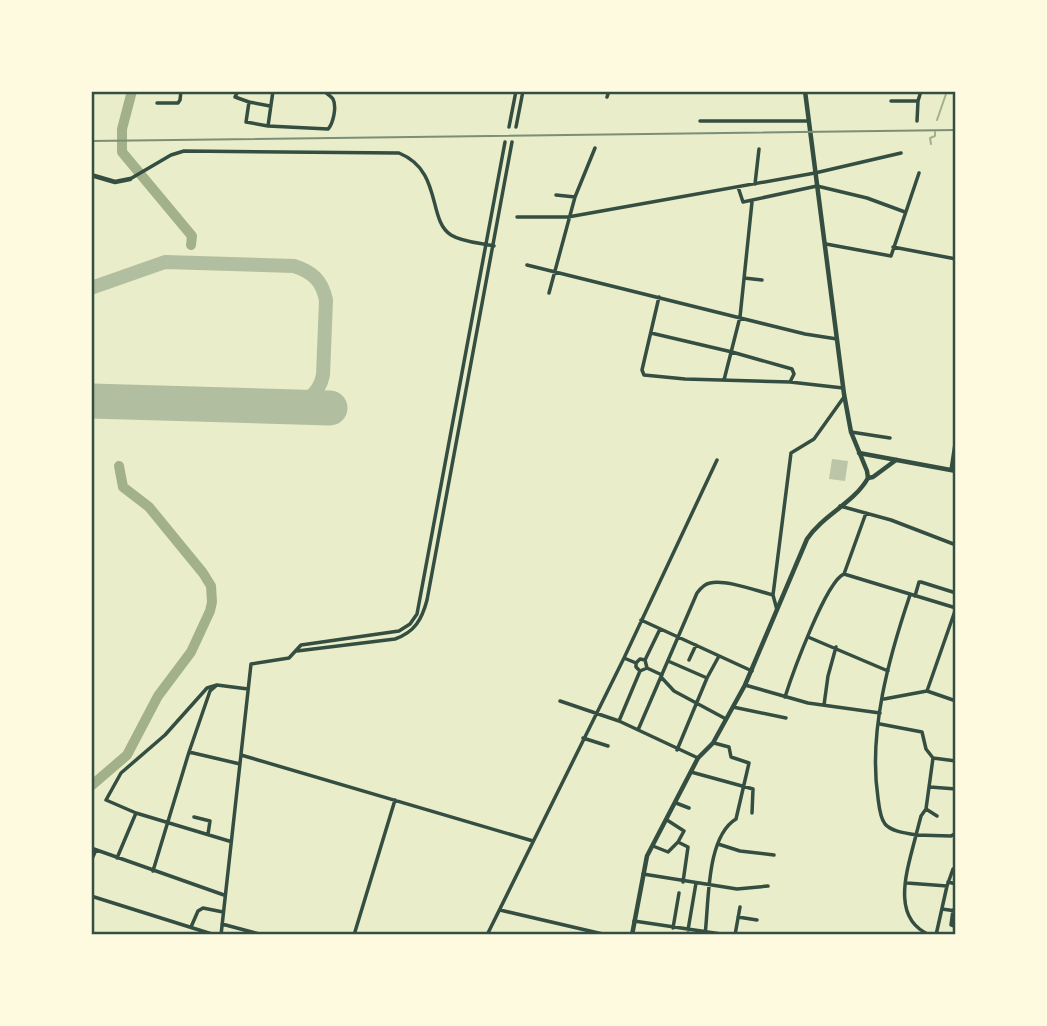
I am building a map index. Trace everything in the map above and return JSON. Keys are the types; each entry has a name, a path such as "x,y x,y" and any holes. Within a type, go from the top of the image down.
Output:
{"main road":[{"path":"632,935 643,874 653,846 698,758 713,743 745,685 807,539 822,522 855,494 867,478 867,471 851,432 844,397 805,91"},
{"path":"91,175 115,182 130,180"},
{"path":"859,453 953,470"},
{"path":"867,478 873,477 897,460"}],"street":[{"path":"157,103 178,103 181,91"},
{"path":"238,91 235,97 270,106"},
{"path":"268,126 273,91"},
{"path":"248,102 246,122 268,126 330,129 334,102 324,91"},
{"path":"509,127 516,91"},
{"path":"516,127 523,91"},
{"path":"607,97 609,91"},
{"path":"917,121 921,91"},
{"path":"891,101 918,102"},
{"path":"700,121 809,121"},
{"path":"221,935 229,841 252,663 289,659 301,645 392,633 404,629 414,620 423,589 505,142"},
{"path":"297,651 396,639 409,633 419,622 427,600 512,142"},
{"path":"549,293 568,217 595,148"},
{"path":"755,184 759,149"},
{"path":"130,180 171,155 184,152 399,153 414,161 425,174 446,231 459,238 494,246"},
{"path":"517,217 568,217 816,173 901,153"},
{"path":"826,244 891,255 919,173"},
{"path":"738,187 741,201 752,201 817,186 867,198 905,212"},
{"path":"556,195 575,197"},
{"path":"724,380 740,317 752,201"},
{"path":"893,247 956,259"},
{"path":"527,265 831,340 836,339"},
{"path":"744,278 762,280"},
{"path":"659,297 642,370 644,375 790,382 843,388"},
{"path":"651,333 792,369 794,374 790,382"},
{"path":"463,370 470,374"},
{"path":"777,610 773,595 791,453 814,439 844,397"},
{"path":"851,432 890,438"},
{"path":"953,470 956,437"},
{"path":"487,935 624,658 717,460"},
{"path":"840,506 891,520 956,545"},
{"path":"845,574 866,513"},
{"path":"785,697 808,636 833,583 845,574 956,608 928,691"},
{"path":"638,730 697,593 706,584 718,582 773,595"},
{"path":"956,593 919,582 888,671 880,713 876,764 877,791 882,819 886,826 916,835 956,834"},
{"path":"640,620 752,671"},
{"path":"660,629 645,660 648,668 662,676 674,691 726,719"},
{"path":"808,636 888,671"},
{"path":"689,660 696,645"},
{"path":"824,705 836,647"},
{"path":"677,750 719,656"},
{"path":"624,658 636,663"},
{"path":"636,663 640,659 645,660"},
{"path":"668,661 707,678"},
{"path":"636,663 640,671"},
{"path":"619,721 640,671 648,668"},
{"path":"229,841 136,813 106,801 116,780 132,762 165,735 208,688 217,685 249,689"},
{"path":"153,871 189,752 208,698 217,685"},
{"path":"745,685 785,697 880,713"},
{"path":"883,699 928,691 956,701"},
{"path":"560,701 596,711 698,758"},
{"path":"733,707 786,718"},
{"path":"879,724 922,732 926,749 933,758 926,808 916,835 903,902 913,925 930,935"},
{"path":"583,738 608,746"},
{"path":"705,933 708,884 718,844 727,824 736,819 748,761 731,757 729,747 713,743"},
{"path":"189,752 240,764"},
{"path":"241,755 533,841"},
{"path":"933,758 956,761"},
{"path":"691,772 754,790 752,813"},
{"path":"930,787 956,789"},
{"path":"354,935 395,800"},
{"path":"676,803 689,808"},
{"path":"926,808 937,816"},
{"path":"117,858 136,813"},
{"path":"194,817 210,821 208,835"},
{"path":"653,846 668,852 678,842 684,830 667,820"},
{"path":"678,842 688,847 683,881"},
{"path":"718,844 740,851 774,855"},
{"path":"91,861 93,849 224,895"},
{"path":"936,935 953,869"},
{"path":"643,874 737,889 768,886"},
{"path":"688,930 696,883"},
{"path":"907,884 956,884"},
{"path":"673,928 679,893"},
{"path":"91,896 215,935"},
{"path":"735,935 740,906"},
{"path":"191,927 198,911 203,908 223,912"},
{"path":"942,909 955,910 951,925 956,927"},
{"path":"500,910 607,935"},
{"path":"738,917 757,920"},
{"path":"634,921 729,935"},
{"path":"222,924 263,935"}],"building":[{"path":"832,459 848,461 845,481 829,479"}],"waterway":[{"path":"132,91 122,129 122,152 192,236 191,245"},
{"path":"937,120 947,91"},
{"path":"931,144 930,138 935,136 935,132"},
{"path":"91,786 127,755 158,696 191,652 212,602 211,586 203,573 149,507 123,487 119,466"}],"taxiway":[{"path":"91,288 165,262 294,266 306,271 319,282 326,300 323,375 318,389 309,398 282,407"}],"runway":[{"path":"91,401 330,408"}],"railway":[{"path":"91,141 956,130"}]}
